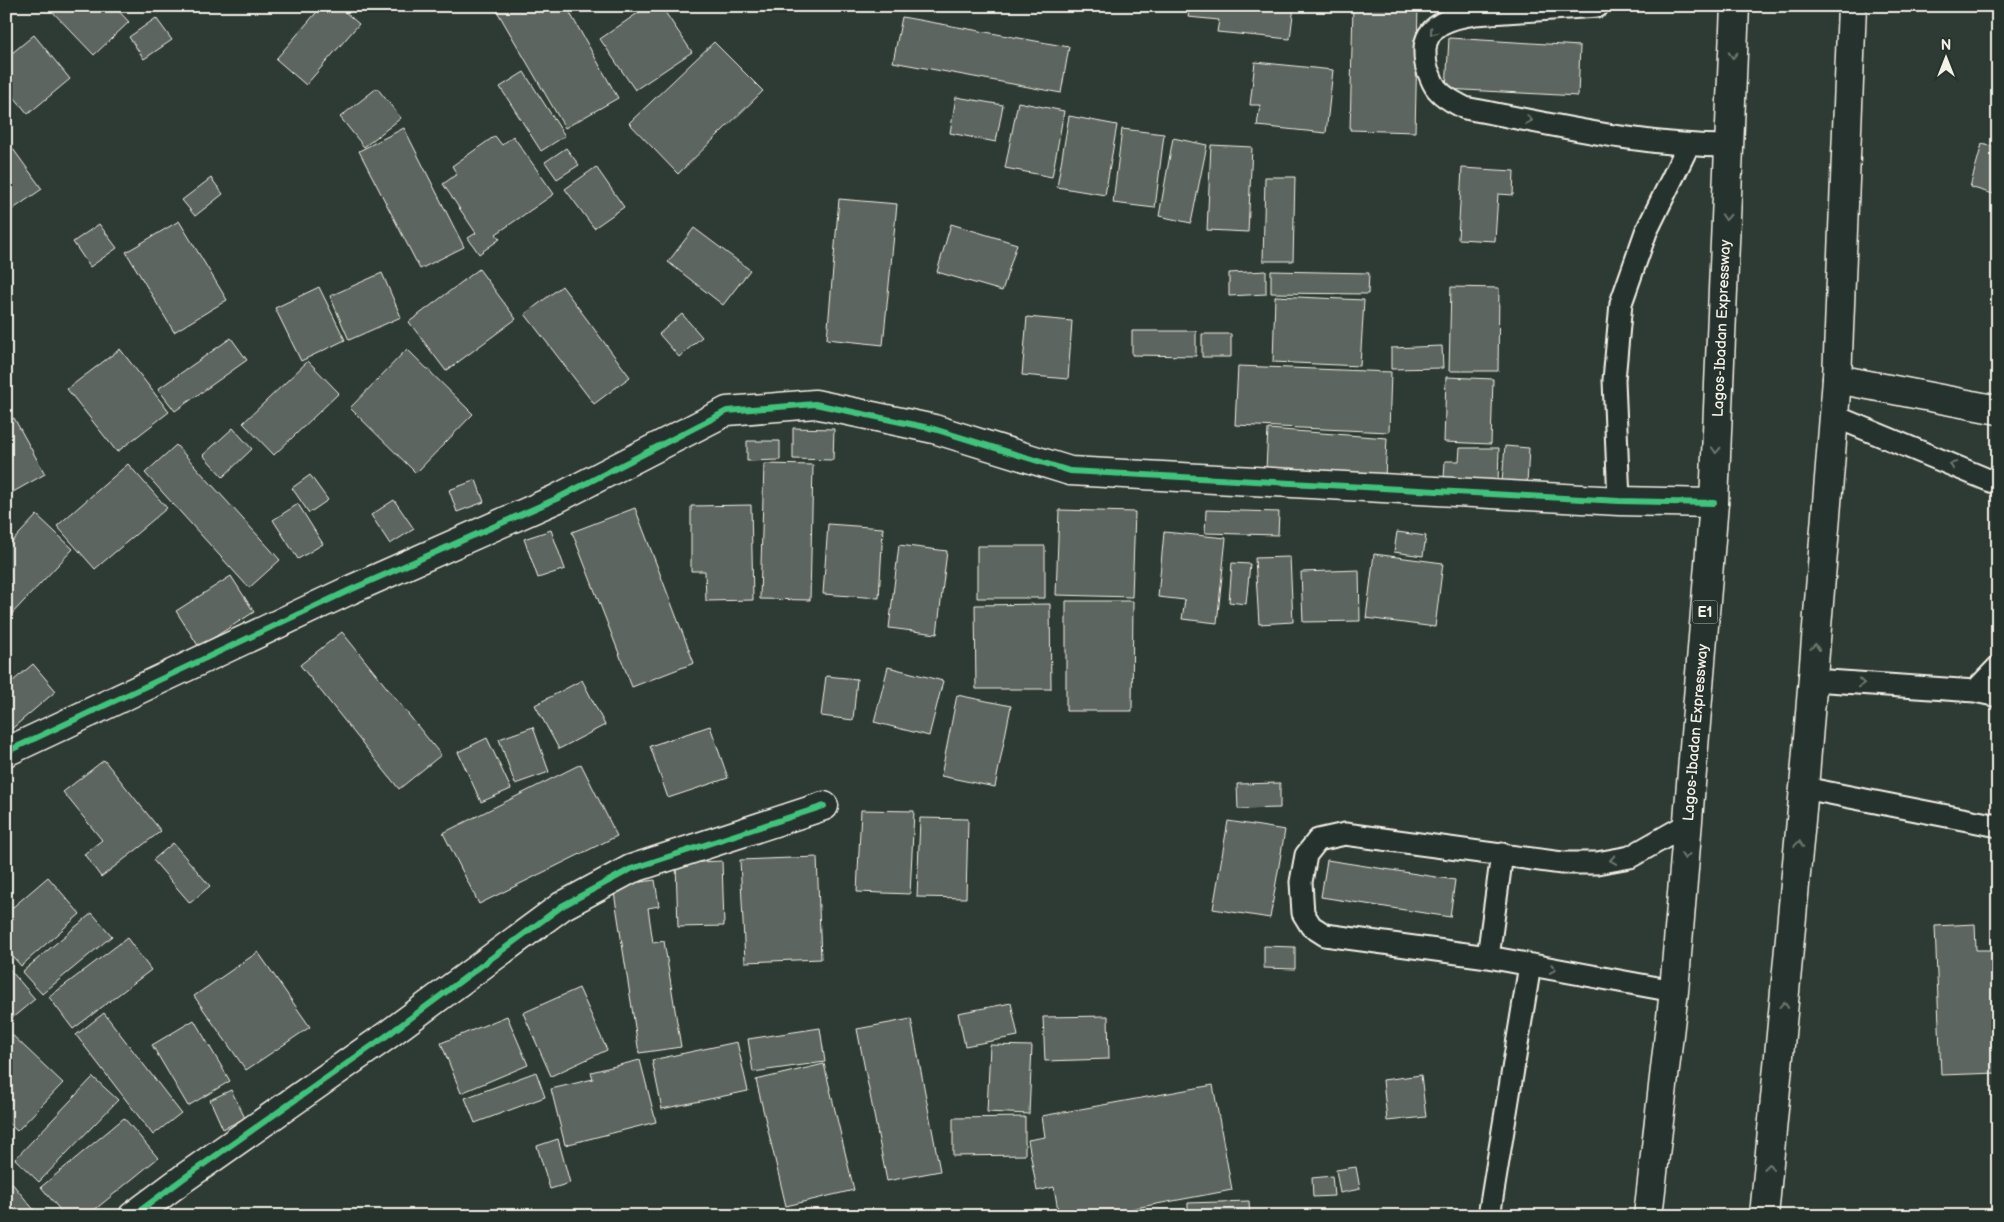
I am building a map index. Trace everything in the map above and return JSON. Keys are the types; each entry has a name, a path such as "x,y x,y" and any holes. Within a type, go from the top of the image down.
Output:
{"main road":[{"name":"Lagos-Ibadan Expressway","path":"1648,1216 1674,991 1714,503 1735,6"},
{"path":"1764,1216 1804,788 1837,379 1852,6"},
{"path":"1837,379 1998,410"},
{"path":"6,752 350,590 556,499 727,411 815,404 934,429 1070,471 1619,501 1714,503"},
{"path":"134,1216 184,1178 389,1034 562,906 631,869 824,806"}],"lane":[{"path":"1598,6 1455,16 1430,32 1424,45 1425,65 1437,90 1448,99 1465,108 1635,140 1688,146 1729,146"},
{"path":"1619,501 1614,380 1621,303 1646,232 1688,146"},
{"path":"1834,416 1998,484"},
{"path":"1975,691 1998,667"},
{"path":"1813,680 1975,691 1998,696"},
{"path":"1804,788 1998,826"},
{"path":"1674,991 1488,957 1326,935 1311,926 1302,913 1301,882 1306,855 1318,840 1345,834 1562,863 1597,863 1630,857 1688,824"},
{"path":"1488,957 1502,854"},
{"path":"1489,1216 1530,965"}],"building":[{"path":"47,6 114,6 129,22 94,55"},
{"path":"322,6 338,6 359,24 306,85 276,59"},
{"path":"505,6 566,6 618,98 565,128 497,11"},
{"path":"648,6 661,6 692,52 635,90 600,39"},
{"path":"1190,6 1294,6 1290,39 1217,32 1219,20 1188,17"},
{"path":"1353,6 1418,6 1415,132 1350,130"},
{"path":"902,17 1069,47 1061,93 893,62"},
{"path":"156,18 172,40 144,59 129,37"},
{"path":"34,35 70,79 28,114 6,87 6,58"},
{"path":"1449,38 1580,46 1578,96 1446,89"},
{"path":"714,42 763,91 678,174 629,123"},
{"path":"1255,62 1333,70 1326,133 1257,126 1260,105 1250,105"},
{"path":"524,72 565,136 541,151 500,87"},
{"path":"377,88 401,118 364,147 340,117"},
{"path":"956,97 1003,105 996,142 950,133"},
{"path":"1018,102 1064,111 1052,177 1005,168"},
{"path":"1069,116 1117,125 1105,195 1057,187"},
{"path":"404,128 464,247 420,269 359,151"},
{"path":"1122,129 1164,134 1155,208 1113,203"},
{"path":"495,136 502,145 513,136 554,194 496,234 500,239 479,254 468,238 476,233 443,184 457,174 452,166"},
{"path":"1173,138 1207,145 1191,223 1159,216"},
{"path":"8,142 42,189 6,214 6,144"},
{"path":"1982,144 1998,148 1998,175 1993,194 1970,187"},
{"path":"1211,145 1252,147 1248,232 1207,230"},
{"path":"566,148 579,165 557,179 545,162"},
{"path":"596,167 624,207 594,228 565,189"},
{"path":"1462,168 1514,171 1513,195 1498,194 1495,241 1458,239"},
{"path":"1265,177 1295,177 1293,261 1263,261"},
{"path":"211,178 223,194 195,216 182,200"},
{"path":"839,199 897,204 883,345 827,339"},
{"path":"179,221 227,300 174,332 126,252"},
{"path":"99,224 117,248 90,267 73,242"},
{"path":"951,224 1017,244 1002,291 937,272"},
{"path":"694,228 750,270 723,305 668,262"},
{"path":"479,269 516,319 446,371 409,322"},
{"path":"1266,271 1266,294 1229,296 1229,273"},
{"path":"1271,271 1369,273 1368,294 1271,293"},
{"path":"382,273 401,317 349,340 330,296"},
{"path":"562,286 630,377 594,404 525,314"},
{"path":"319,287 345,340 301,361 275,308"},
{"path":"1451,287 1499,288 1498,371 1449,371"},
{"path":"1275,296 1364,300 1360,366 1273,362"},
{"path":"682,314 702,337 679,357 659,334"},
{"path":"1027,317 1072,321 1068,379 1022,375"},
{"path":"1132,331 1196,331 1196,356 1132,355"},
{"path":"1202,334 1231,334 1231,357 1202,357"},
{"path":"231,338 247,360 175,411 158,389"},
{"path":"1442,346 1443,368 1391,369 1391,348"},
{"path":"120,349 169,412 117,452 67,389"},
{"path":"407,349 473,414 416,473 350,408"},
{"path":"308,361 339,393 274,455 243,423"},
{"path":"1238,366 1391,372 1389,432 1235,425"},
{"path":"1446,377 1493,379 1491,444 1444,442"},
{"path":"14,418 45,474 6,496 6,422"},
{"path":"233,428 252,449 223,477 203,455"},
{"path":"793,428 834,429 833,460 793,459"},
{"path":"1268,429 1387,438 1385,477 1266,469"},
{"path":"747,441 780,441 780,460 747,461"},
{"path":"176,445 280,560 249,588 145,473"},
{"path":"1505,446 1529,448 1527,484 1502,482"},
{"path":"1460,448 1499,448 1498,482 1444,480 1445,461 1459,461"},
{"path":"128,464 167,508 95,569 57,526"},
{"path":"764,464 813,465 810,600 760,599"},
{"path":"310,475 328,500 309,513 292,488"},
{"path":"476,480 484,502 457,512 449,490"},
{"path":"394,500 414,529 390,544 371,515"},
{"path":"298,504 323,544 298,559 273,520"},
{"path":"751,505 753,600 706,601 705,571 691,571 691,506"},
{"path":"635,508 694,663 632,687 572,532"},
{"path":"1059,510 1135,512 1132,597 1056,595"},
{"path":"1206,510 1279,512 1278,535 1205,533"},
{"path":"37,515 73,549 7,619 6,548"},
{"path":"828,524 883,528 879,598 823,594"},
{"path":"551,530 565,569 538,578 524,539"},
{"path":"1164,532 1226,538 1217,623 1182,619 1185,600 1158,597"},
{"path":"1397,532 1426,536 1423,556 1394,552"},
{"path":"899,545 947,551 937,634 889,628"},
{"path":"977,546 1045,546 1045,598 977,598"},
{"path":"1374,554 1443,563 1435,627 1366,618"},
{"path":"1290,557 1293,622 1259,624 1255,558"},
{"path":"1232,563 1250,564 1246,604 1229,602"},
{"path":"1359,570 1360,621 1303,622 1301,572"},
{"path":"231,576 254,612 199,647 176,611"},
{"path":"1066,601 1133,601 1132,711 1066,711"},
{"path":"1050,604 1051,689 976,689 975,605"},
{"path":"342,632 441,755 399,789 300,665"},
{"path":"33,664 56,691 8,732 6,729 6,687"},
{"path":"888,667 943,681 929,736 874,722"},
{"path":"826,676 857,679 853,720 821,716"},
{"path":"582,680 605,725 559,749 535,705"},
{"path":"957,695 1011,706 995,787 941,776"},
{"path":"710,726 728,778 668,798 650,746"},
{"path":"533,727 549,772 515,784 499,739"},
{"path":"487,738 511,789 481,802 458,752"},
{"path":"104,760 161,831 101,877 84,854 102,840 63,792"},
{"path":"581,764 617,836 479,904 443,833"},
{"path":"1280,783 1280,808 1238,809 1237,784"},
{"path":"861,810 914,811 910,894 857,892"},
{"path":"920,818 968,819 966,898 917,897"},
{"path":"1228,821 1285,830 1270,918 1213,909"},
{"path":"173,843 210,886 190,903 153,860"},
{"path":"817,857 821,959 745,962 740,860"},
{"path":"1327,860 1455,880 1450,917 1321,897"},
{"path":"722,861 724,926 678,927 676,863"},
{"path":"48,877 80,914 21,966 6,949 6,913"},
{"path":"655,880 659,906 648,908 653,943 664,941 681,1047 639,1053 613,886"},
{"path":"92,913 112,936 42,994 22,972"},
{"path":"1975,924 1976,950 1998,950 1998,1073 1941,1075 1935,926"},
{"path":"127,938 151,970 73,1029 49,997"},
{"path":"1264,946 1295,947 1295,969 1264,968"},
{"path":"258,952 310,1027 246,1070 194,996"},
{"path":"6,965 35,999 6,1023"},
{"path":"579,988 607,1050 551,1076 523,1013"},
{"path":"1011,1003 1018,1036 965,1046 958,1013"},
{"path":"104,1013 181,1113 153,1135 76,1035"},
{"path":"507,1016 528,1065 461,1093 441,1043"},
{"path":"1108,1016 1109,1059 1045,1061 1043,1017"},
{"path":"911,1019 940,1171 887,1181 857,1029"},
{"path":"194,1020 230,1081 188,1106 152,1045"},
{"path":"820,1028 825,1062 753,1072 748,1039"},
{"path":"8,1031 63,1083 17,1131 6,1121 6,1034"},
{"path":"737,1042 748,1091 662,1109 652,1060"},
{"path":"990,1045 1032,1046 1029,1114 987,1112"},
{"path":"640,1060 656,1122 565,1145 551,1089 593,1079 591,1072"},
{"path":"824,1064 854,1190 786,1206 756,1080"},
{"path":"536,1072 545,1097 475,1123 465,1098"},
{"path":"1421,1075 1426,1117 1387,1121 1383,1080"},
{"path":"93,1077 118,1100 39,1182 15,1159"},
{"path":"1213,1085 1232,1190 1092,1216 1059,1216 1054,1187 1037,1191 1028,1140 1045,1137 1042,1116"},
{"path":"231,1090 245,1118 223,1129 210,1100"},
{"path":"1025,1117 1025,1155 953,1156 953,1118"},
{"path":"124,1118 158,1158 87,1216 65,1216 41,1187"},
{"path":"558,1139 570,1183 550,1189 537,1146"},
{"path":"1356,1167 1360,1189 1340,1193 1336,1170"},
{"path":"6,1176 39,1216 6,1216"},
{"path":"1332,1176 1334,1196 1313,1197 1312,1178"},
{"path":"1249,1201 1250,1216 1188,1216 1188,1203"}],"cycle path":[{"path":"6,752 350,590 556,499 727,411 815,404 934,429 1070,471 1619,501 1714,503"},
{"path":"133,1216 389,1034 562,906 631,869 824,806"}]}
